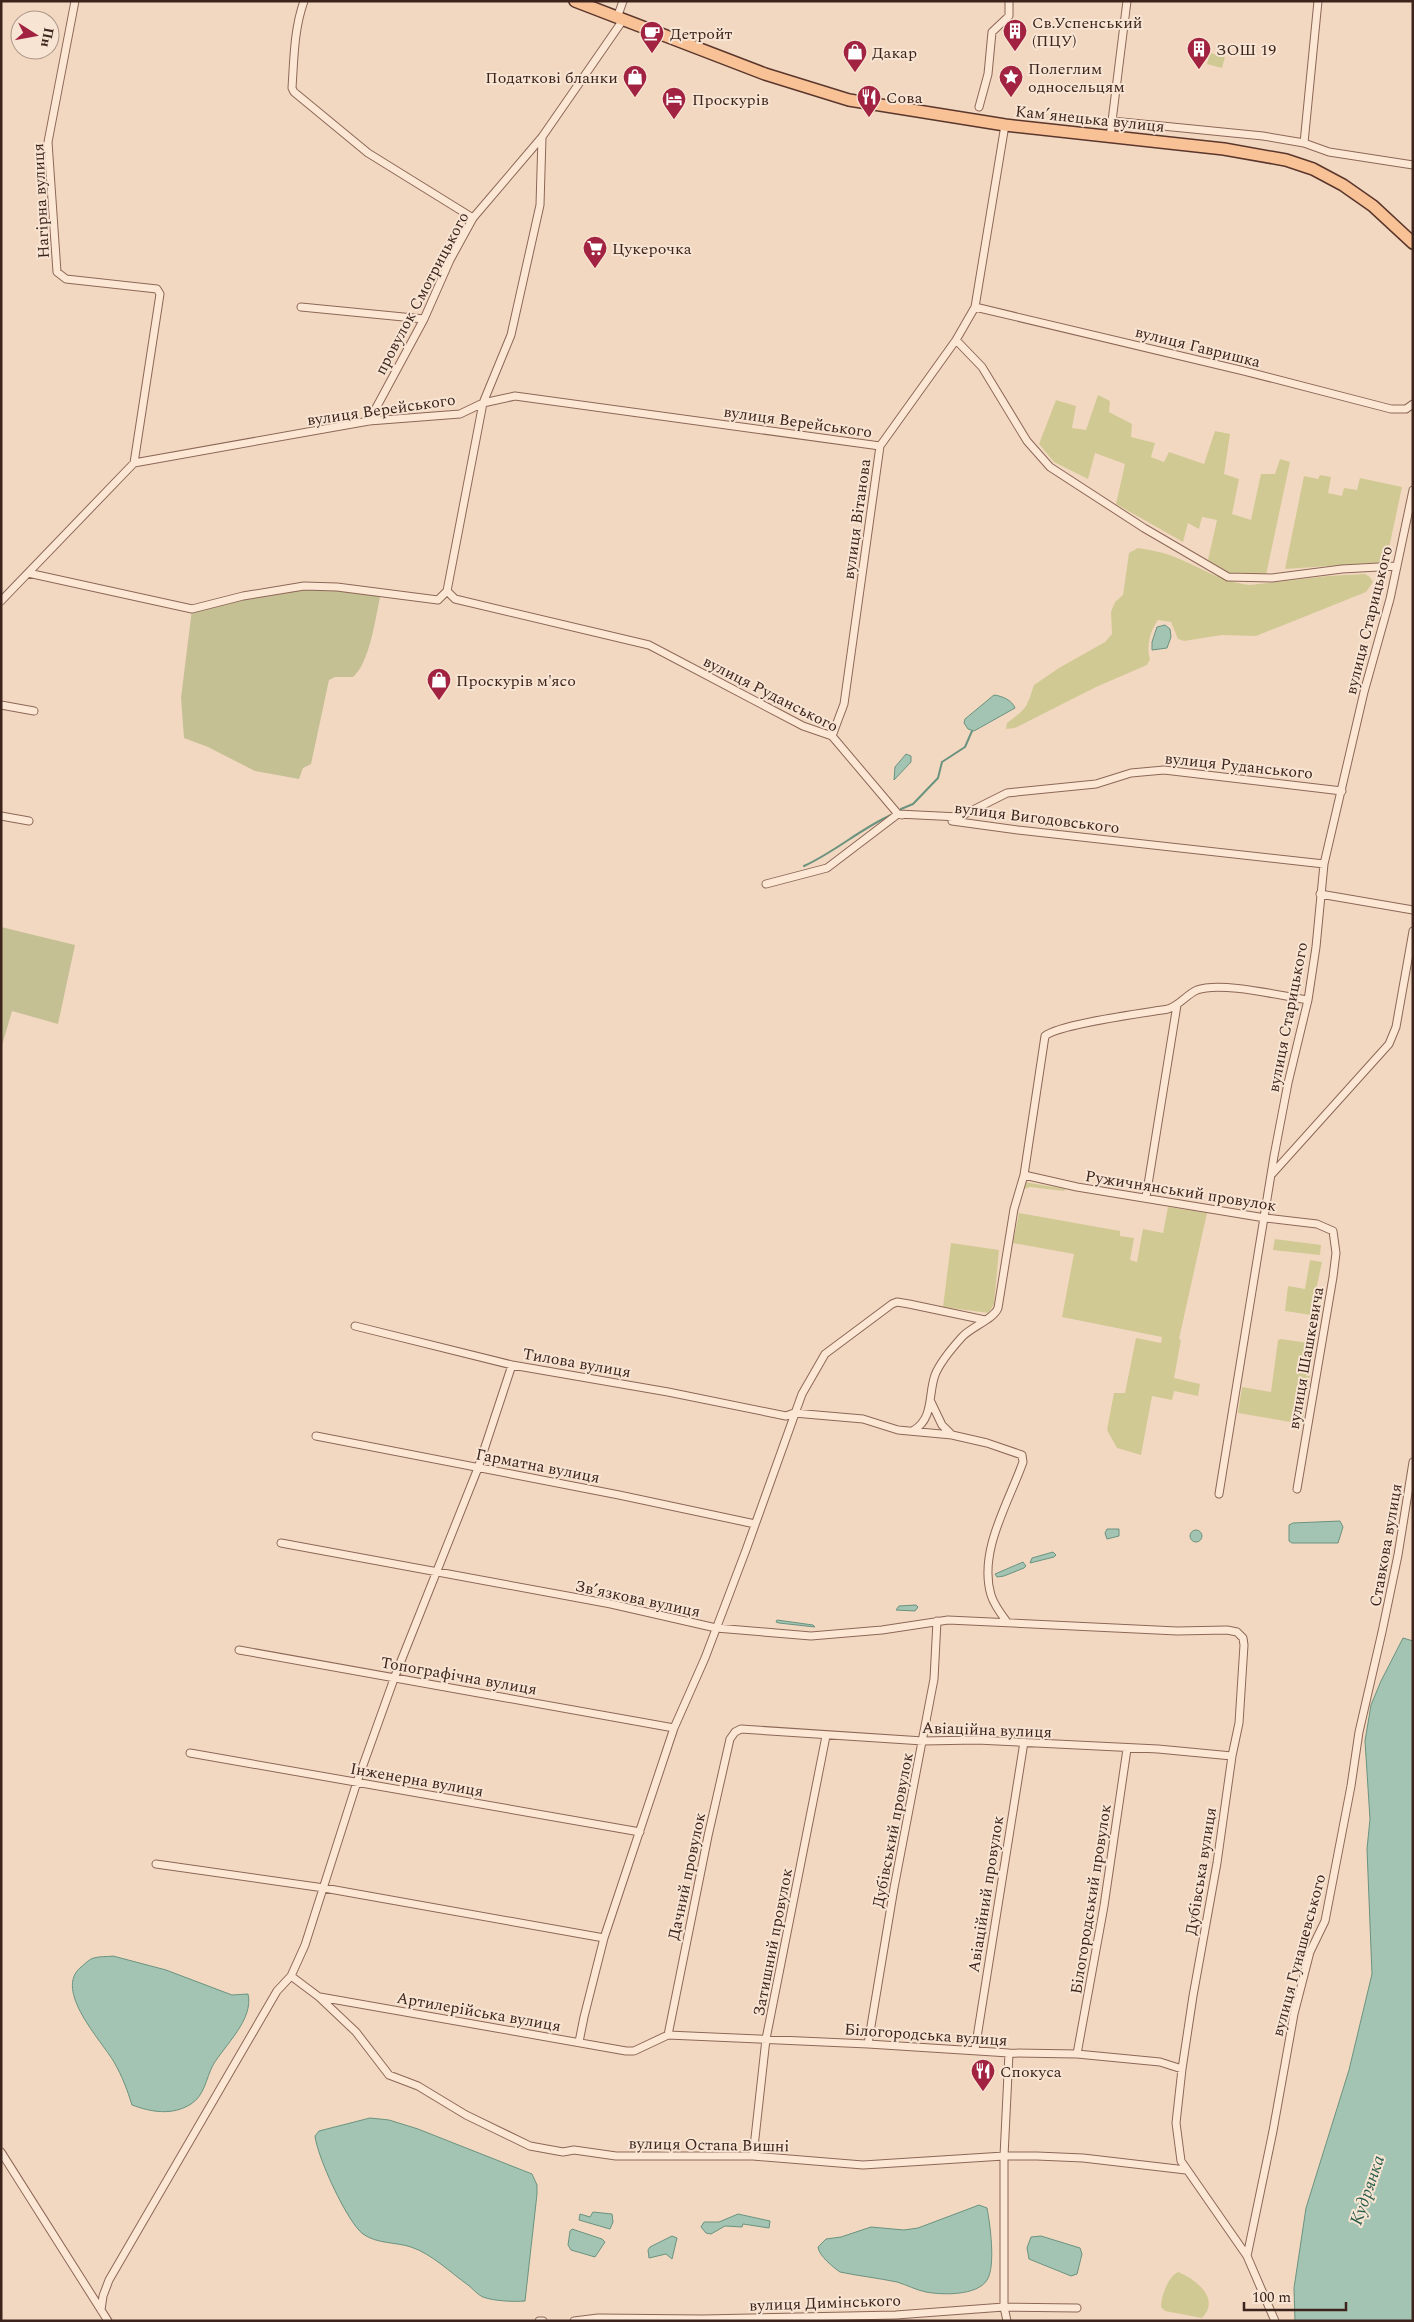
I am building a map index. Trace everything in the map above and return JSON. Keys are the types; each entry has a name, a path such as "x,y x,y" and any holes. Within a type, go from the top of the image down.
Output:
{"main road":[{"name":"Камʼянецька вулиця","path":"575,1 806,88 849,100 1005,126 1224,149 1286,160 1313,169 1343,185 1374,206 1413,243"}],"street":[{"name":"Нагірна вулиця","path":"75,1 48,142 57,272 66,279 157,289 160,294 134,463"},
{"path":"304,1 298,18 294,45 292,88 294,92 368,153 473,218"},
{"name":"провулок Смотрицького","path":"369,421 424,319 450,260 473,218 542,137 620,19 623,1"},
{"path":"979,107 988,74 992,32 1009,16 1010,1"},
{"path":"1110,137 1127,1"},
{"path":"1304,143 1318,1"},
{"path":"1112,121 1256,135 1304,143 1329,152 1413,165"},
{"name":"вулиця Вітанова","path":"832,736 844,704 880,446 956,340 975,307 1005,126"},
{"path":"28,573 192,609 243,596 304,586 336,587 438,600 447,592 483,404 510,335 540,205 542,137"},
{"path":"301,307 424,319"},
{"name":"вулиця Гавришка","path":"975,307 1235,368 1391,409 1406,409 1413,404"},
{"path":"956,340 982,367 1026,441 1050,467 1144,528 1228,577 1272,578 1342,569 1396,566"},
{"name":"вулиця Верейського","path":"134,463 369,421 460,414 483,404 515,396 880,446"},
{"path":"1,601 134,463"},
{"name":"вулиця Старицького","path":"1219,1494 1274,1156 1288,1082 1308,1000 1316,947 1324,864 1364,692 1390,599 1413,490"},
{"name":"вулиця Руданського","path":"447,592 455,599 649,645 803,726 832,736 898,814 943,818 959,817 1007,793 1096,784 1144,771 1164,770 1342,791"},
{"path":"1,705 34,711"},
{"path":"969,813 965,818 970,823"},
{"path":"766,884 827,868 898,814"},
{"name":"вулиця Вигодовського","path":"898,814 1018,830 1324,864"},
{"path":"1,816 29,821"},
{"path":"1320,894 1413,910"},
{"path":"1272,1174 1389,1044 1396,1027 1413,931"},
{"path":"913,1431 924,1420 931,1402 932,1384 936,1372 962,1337 993,1316 998,1308 1014,1209 1024,1175 1045,1036 1051,1031 1178,1005 1188,995 1207,988 1222,987 1308,1000"},
{"path":"1146,1197 1178,1005"},
{"path":"1274,1156 1280,1160 1285,1160"},
{"name":"Ружичнянський провулок","path":"1024,1175 1077,1187 1265,1218 1317,1224 1327,1227 1333,1232"},
{"name":"вулиця Шашкевича","path":"1297,1489 1333,1277 1336,1253 1333,1232"},
{"path":"579,2042 604,1938 674,1728 716,1628 802,1394 825,1354 892,1304 903,1303 985,1320"},
{"name":"Тилова вулиця","path":"356,1326 512,1365 668,1392 786,1416 794,1413 863,1419 898,1430 952,1435 1022,1455 1023,1462 991,1547 989,1585 991,1597 1007,1622"},
{"path":"101,2310 103,2296 109,2280 130,2242 277,1991 291,1976 305,1944 357,1782 435,1572 478,1468 512,1365"},
{"path":"931,1402 942,1425 952,1435"},
{"name":"Гарматна вулиця","path":"316,1436 619,1495 755,1524"},
{"name":"Ставкова вулиця","path":"1382,1632 1413,1462"},
{"name":"Звʼязкова вулиця","path":"281,1544 611,1604 716,1628 811,1636 882,1630 938,1621 976,1620 993,1622"},
{"name":"Дубівський провулок","path":"868,2044 894,1888 924,1741 934,1679 938,1621"},
{"name":"Дубівська вулиця","path":"993,1622 1177,1631 1227,1630 1237,1632 1243,1638 1239,1723 1232,1756 1217,1863 1182,2069 1176,2122 1181,2161 1247,2256 1276,2321"},
{"name":"вулиця Гунашевського","path":"1247,2256 1273,2131 1294,2014 1310,1952 1325,1920 1352,1786 1359,1732 1382,1632"},
{"name":"Топографічна вулиця","path":"239,1650 395,1676 674,1728"},
{"name":"Авіаційна вулиця","path":"741,1729 924,1741 1024,1742 1127,1749 1158,1749 1232,1756"},
{"name":"Дачний провулок","path":"668,2035 708,1836 730,1739 735,1732 741,1729"},
{"name":"Затишний провулок","path":"753,2156 766,2039 826,1736"},
{"name":"Авіаційний провулок","path":"975,2050 1024,1742"},
{"name":"Білогородський провулок","path":"1078,2054 1104,1906 1127,1749"},
{"name":"Інженерна вулиця","path":"190,1753 640,1832"},
{"path":"156,1864 324,1888 604,1938"},
{"name":"вулиця Остапа Вишні","path":"291,1976 319,1997 356,2032 389,2075 418,2086 466,2115 530,2146 563,2152 574,2150 616,2156 753,2156 863,2165 1004,2156 1083,2158 1186,2170"},
{"name":"Артилерійська вулиця","path":"319,1997 634,2051 668,2035"},
{"name":"Білогородська вулиця","path":"668,2035 868,2044 1008,2053 1078,2054 1160,2062 1182,2069"},
{"path":"1007,2321 1004,2307 1004,2156 1008,2053"},
{"path":"1,2152 108,2321"},
{"name":"вулиця Димінського","path":"574,2321 598,2318 704,2320 896,2314 1004,2307 1077,2308"}],"shaded area":[{"path":"1210,53 1225,57 1222,68 1207,64"},
{"path":"1098,395 1110,401 1109,412 1132,424 1131,437 1155,443 1151,457 1164,462 1169,452 1204,464 1215,431 1230,434 1224,474 1239,479 1232,514 1251,520 1261,474 1275,474 1280,459 1290,462 1266,575 1229,573 1208,560 1217,520 1202,517 1199,529 1188,523 1183,542 1116,504 1125,464 1095,453 1088,479 1054,462 1039,444 1056,400 1076,406 1072,428 1086,430"},
{"path":"1320,475 1331,477 1328,493 1342,496 1344,488 1357,490 1360,478 1402,487 1386,562 1285,569 1304,476 1318,479"},
{"path":"1138,548 1155,551 1182,560 1229,581 1250,585 1328,576 1365,574 1373,582 1366,592 1256,636 1222,635 1184,641 1178,639 1171,622 1158,620 1150,639 1148,649 1150,659 1147,665 1096,687 1015,728 1006,729 1007,723 1025,707 1034,685 1059,668 1105,642 1112,634 1111,612 1115,602 1123,595 1129,553"},
{"path":"304,586 381,592 372,638 359,670 353,677 335,677 329,680 311,764 303,768 299,779 255,771 208,747 184,738 181,698 192,609"},
{"path":"1,927 75,945 58,1024 12,1011 1,1049"},
{"path":"1025,1182 1065,1190 1030,1187 1024,1189 1022,1188"},
{"path":"1168,1207 1207,1213 1179,1339 1181,1340 1174,1378 1200,1384 1198,1396 1174,1391 1172,1400 1152,1396 1141,1455 1117,1448 1107,1430 1114,1393 1125,1393 1136,1338 1161,1343 1162,1337 1062,1317 1074,1254 1013,1243 1019,1213 1120,1231 1120,1236 1134,1238 1130,1260 1137,1262 1143,1229 1163,1233"},
{"path":"1275,1239 1321,1245 1320,1255 1273,1250"},
{"path":"951,1243 999,1250 994,1304 989,1313 943,1307"},
{"path":"1310,1260 1322,1262 1316,1290 1322,1291 1318,1316 1285,1311 1288,1286 1305,1289"},
{"path":"1278,1340 1315,1344 1302,1424 1238,1413 1242,1387 1271,1392"},
{"path":"1178,2272 1192,2279 1204,2290 1208,2297 1207,2311 1202,2318 1165,2311 1161,2307 1166,2287 1174,2274"}],"water":[{"path":"1165,625 1170,629 1171,637 1167,648 1152,650 1152,642 1157,627"},
{"path":"994,695 1006,699 1015,708 974,731 968,729 964,723 965,719"},
{"path":"906,754 911,756 911,762 894,780 895,767"},
{"path":"1340,1521 1343,1527 1338,1543 1292,1543 1289,1541 1289,1525 1293,1523"},
{"path":"1107,1529 1119,1529 1119,1536 1107,1539 1105,1533"},
{"path":"1194,1530 1198,1530 1202,1536 1198,1542 1194,1542 1190,1538 1190,1534"},
{"path":"1053,1552 1056,1555 1054,1557 1030,1563 1032,1558"},
{"path":"1023,1562 1026,1566 1024,1568 1004,1576 997,1577 995,1574"},
{"path":"916,1605 918,1607 915,1611 896,1610 899,1606"},
{"path":"777,1620 813,1625 815,1627 779,1623 776,1622"},
{"name":"Кудрянка","path":"1403,1638 1413,1641 1413,2321 1295,2321 1294,2288 1306,2208 1349,2070 1372,1974 1367,1849 1370,1819 1365,1741 1371,1705"},
{"path":"113,1956 166,1970 232,1995 248,1994 249,2003 243,2022 213,2065 199,2096 184,2108 162,2112 132,2105 117,2067 82,2015 73,1988 74,1977 89,1960"},
{"path":"370,2118 389,2120 418,2129 532,2174 537,2185 537,2194 525,2301 504,2301 483,2297 441,2264 419,2250 405,2245 374,2240 363,2234 356,2227 334,2188 321,2158 315,2136 319,2131"},
{"path":"979,2205 987,2208 990,2224 992,2255 990,2274 982,2285 968,2292 941,2294 926,2292 897,2282 840,2272 824,2258 818,2247 826,2239 841,2237 871,2227 904,2230 918,2228"},
{"path":"593,2212 612,2214 613,2222 610,2229 579,2220 580,2214 590,2217"},
{"path":"738,2214 770,2221 769,2228 743,2224 742,2227 725,2226 711,2234 706,2233 701,2227 704,2222 719,2222"},
{"path":"572,2229 602,2239 605,2242 595,2257 571,2250 568,2245"},
{"path":"672,2236 677,2238 672,2259 666,2254 649,2258 648,2250 650,2247"},
{"path":"1041,2236 1080,2248 1082,2254 1077,2274 1071,2276 1029,2259 1027,2248 1031,2237"}],"waterway":[{"path":"901,809 913,804 938,778 942,762 965,747 972,731"},
{"path":"804,866 891,815"}],"place":[{"name":"Св.Успенський (ПЦУ)","path":"1015,52"},
{"name":"Детройт","path":"652,54"},
{"name":"ЗОШ 19","path":"1199,70"},
{"name":"Дакар","path":"855,73"},
{"name":"Податкові бланки","path":"635,98"},
{"name":"Полеглим односельцям","path":"1011,98"},
{"name":"Сова","path":"869,118"},
{"name":"Проскурів","path":"674,120"},
{"name":"Цукерочка","path":"595,269"},
{"name":"Проскурів м'ясо","path":"439,701"},
{"name":"Спокуса","path":"983,2092"}]}
